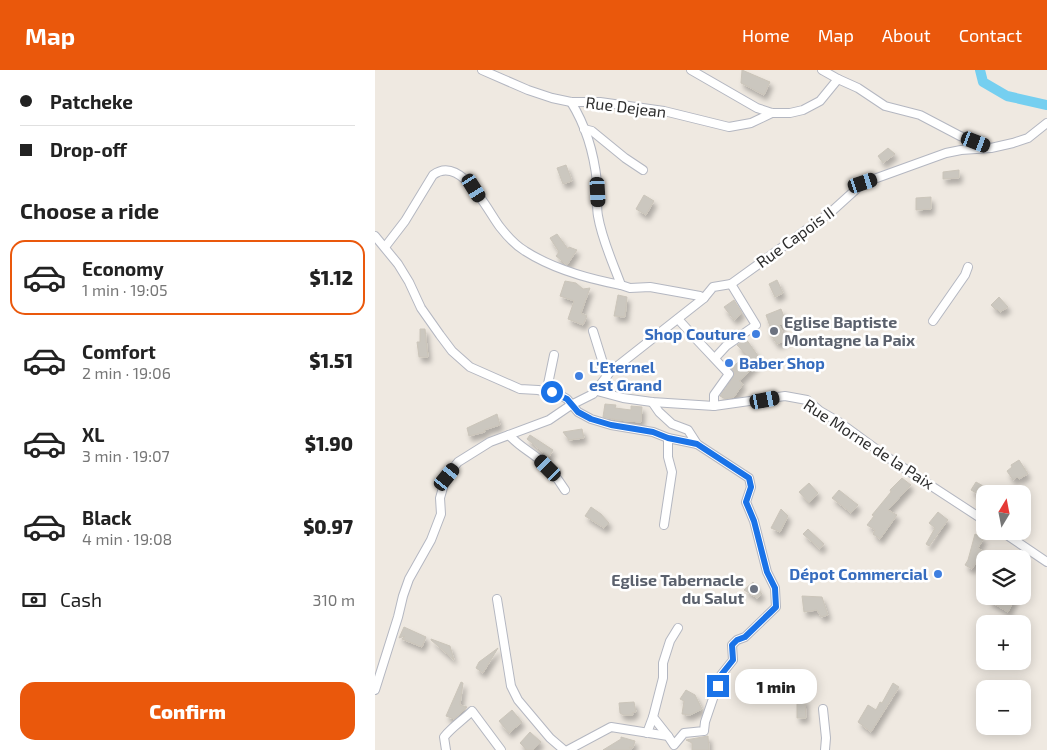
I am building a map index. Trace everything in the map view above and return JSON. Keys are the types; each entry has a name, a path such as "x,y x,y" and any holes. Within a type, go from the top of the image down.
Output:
{"street":[{"name":"Rue Dejean","path":"482,70 528,90 571,102 600,102 664,111 729,127 751,123 772,113"},
{"path":"691,70 757,108 772,113 790,113 803,110 820,101 838,79"},
{"path":"822,70 858,88 885,106 919,115 960,136 991,148"},
{"path":"571,102 581,119 592,154 597,182 597,214 621,285"},
{"name":"Rue Capois II","path":"375,690 409,579 431,540 441,514 440,498 447,477 458,462 475,451 509,435 549,420 597,391 610,372 704,298 713,287 731,284 831,212 863,183 946,153 991,148 1013,143 1028,138 1047,123"},
{"path":"585,129 643,170"},
{"path":"385,246 405,221 433,175 438,171 444,170 466,180 474,188 500,227 523,250 541,260 590,279 630,288 650,287 704,298"},
{"path":"375,236 385,246 409,282 421,308 440,335 461,360 470,367 520,389 552,392 567,399 578,412 591,419 611,425 653,432 668,438 697,444 749,478 751,487 746,502 754,521 767,572 775,588 776,607 745,637 737,640 732,645 733,660 721,675 705,722 704,731 684,733 674,748 668,736 653,717"},
{"path":"933,321 965,275 968,267"},
{"path":"715,358 726,346 756,325 731,284"},
{"path":"678,319 729,374 714,395 714,406"},
{"path":"593,331 607,376"},
{"path":"552,392 548,384 555,355"},
{"name":"Rue Morne de la Paix","path":"597,391 623,398 652,402 714,406 785,396 807,400 887,457 976,515"},
{"path":"652,402 659,412 672,424 689,430 697,444"},
{"path":"509,435 521,447 540,460 555,475 565,490"},
{"path":"664,525 672,472 668,457 668,438"},
{"path":"1014,540 1047,562"},
{"path":"497,599 511,686 518,700 551,738 566,750 611,726 647,734 668,736"},
{"path":"647,734 663,678 663,663 670,641 678,628"},
{"path":"823,709 826,738 825,750"},
{"path":"446,750 443,737 472,711 501,750"}],"building":[{"path":"742,70 770,82 764,95 741,83"},
{"path":"888,148 895,154 883,163 878,156"},
{"path":"566,165 572,181 563,184 557,168"},
{"path":"959,170 959,178 943,179 943,172"},
{"path":"644,195 654,201 646,215 636,209"},
{"path":"931,197 931,209 916,210 916,198"},
{"path":"557,234 568,249 569,247 577,250 567,265 556,256 559,252 550,238"},
{"path":"777,280 783,293 775,297 769,284"},
{"path":"565,281 576,283 583,289 590,288 581,313 587,316 583,325 568,319 574,301 560,296"},
{"path":"618,295 627,297 625,317 614,316"},
{"path":"999,297 1008,307 1000,312 991,305"},
{"path":"734,300 742,313 734,320 724,307"},
{"path":"781,309 786,322 779,325 786,340 777,344 768,331 771,329 766,315"},
{"path":"420,329 425,329 428,357 419,357 417,342 420,342"},
{"path":"746,339 761,360 739,381 743,384 734,397 725,399 720,396 735,374 731,368 747,355 737,345"},
{"path":"605,404 616,405 615,408 631,410 631,406 642,407 641,422 603,417"},
{"path":"497,414 500,425 484,430 485,432 469,436 467,428"},
{"path":"582,429 584,438 569,440 563,432"},
{"path":"530,435 553,450 549,457 527,439"},
{"path":"1019,460 1028,474 1013,480 1007,471 1012,467 1011,465"},
{"path":"902,478 911,485 888,510 897,515 880,539 873,534 875,530 867,525 874,516 872,515 891,492 890,490"},
{"path":"976,482 981,485 976,485 976,493 971,490"},
{"path":"809,483 818,493 809,503 799,492"},
{"path":"839,490 858,505 851,513 832,498"},
{"path":"591,507 609,523 604,528 585,516"},
{"path":"781,509 788,516 780,532 771,528"},
{"path":"938,512 948,520 929,546 926,544 935,528 929,523"},
{"path":"808,529 824,544 820,549 803,534"},
{"path":"975,534 976,540 983,540 978,548 981,550 976,550 976,562 972,569 965,565"},
{"path":"753,582 762,594 757,598 744,590"},
{"path":"802,596 822,597 828,615 821,617 817,610 804,612"},
{"path":"996,605 1012,605 1008,612"},
{"path":"404,627 426,637 422,647 402,639 405,636 399,638"},
{"path":"431,640 450,646 454,660"},
{"path":"498,648 483,673 476,668 479,662"},
{"path":"461,682 463,683 460,705 467,707 454,719 446,716"},
{"path":"893,683 899,687 871,732 858,722 868,705 876,710"},
{"path":"686,690 695,695 702,709 690,715 682,714 684,701 680,699"},
{"path":"805,698 806,718 797,718 797,702"},
{"path":"634,702 636,712 632,713 633,715 623,715 620,713 619,703"},
{"path":"512,710 522,722 509,733 499,721"},
{"path":"530,732 541,742 533,750 527,750 520,743"},
{"path":"708,736 709,750 692,750 692,743 686,740"},
{"path":"621,737 635,741 633,748 629,747 631,750 603,750 621,739"}],"waterway":[{"path":"980,70 983,82 1007,96 1047,105"}],"place":[{"name":"Eglise Baptiste Montagne la Paix","path":"774,331"},
{"name":"Shop Couture","path":"756,334"},
{"name":"Baber Shop","path":"729,363"},
{"name":"L'Eternel est Grand","path":"579,376"},
{"name":"Dépot Commercial","path":"938,574"},
{"name":"Eglise Tabernacle du Salut","path":"754,589"}],"route":[{"path":"552,392 567,399 578,412 591,419 611,425 653,432 668,438 697,444 749,478 751,487 746,502 754,521 767,572 775,588 776,607 758,626 732,645 733,660 721,675 718,686"}]}
